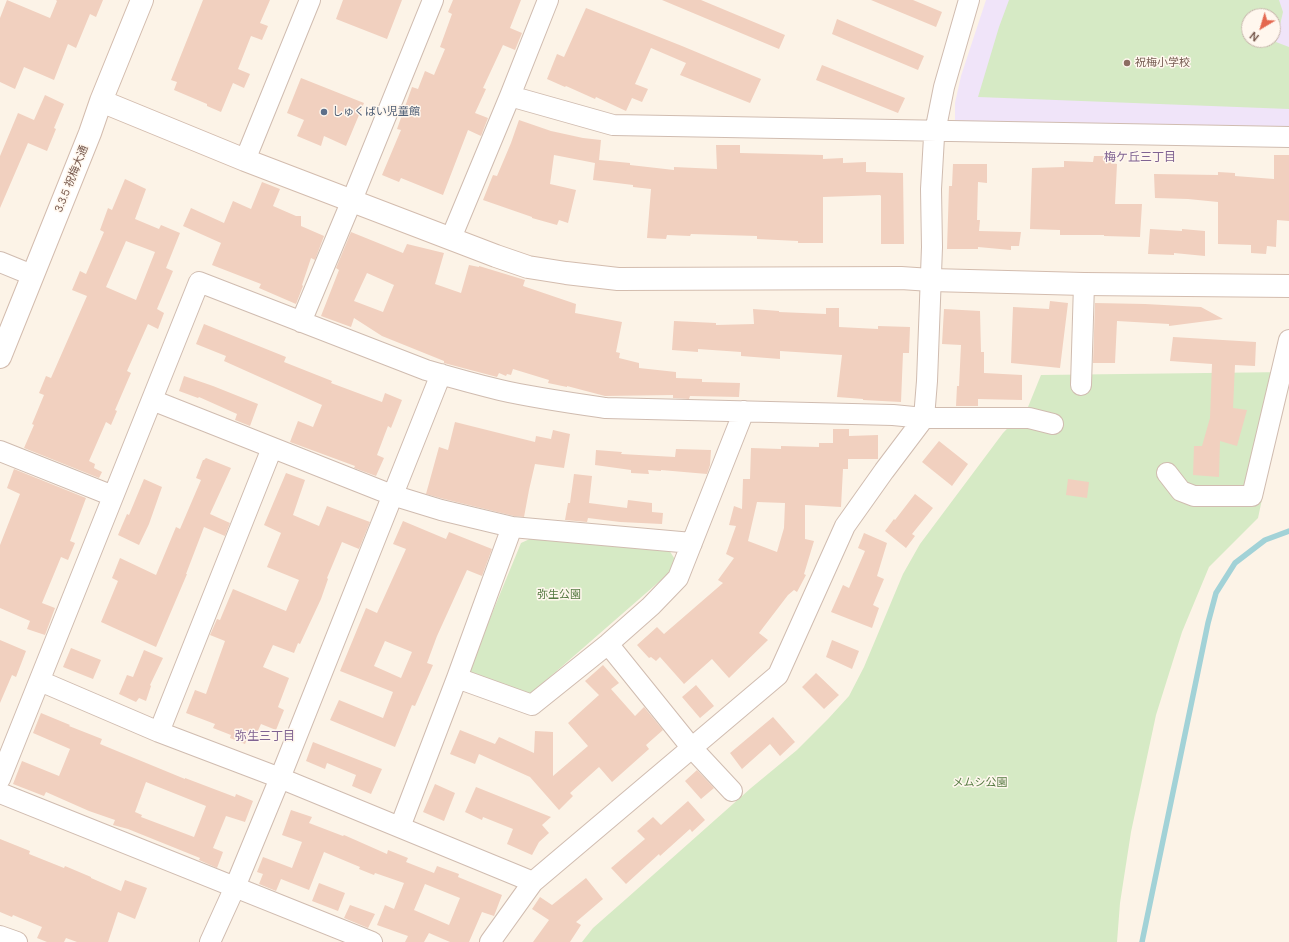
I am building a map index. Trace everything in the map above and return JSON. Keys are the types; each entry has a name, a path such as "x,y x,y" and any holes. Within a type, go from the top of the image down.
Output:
{"street":[{"name":"3.3.5 祝梅大通","path":"0,357 142,0"},
{"path":"245,160 310,0"},
{"path":"301,322 433,0"},
{"path":"451,238 548,0"},
{"path":"490,942 533,882 778,675 845,526 924,418 931,280 931,189 935,131 946,80 969,0"},
{"path":"510,96 613,124 1289,137"},
{"path":"101,101 245,160 496,256 528,267 566,273 618,279 901,278 1084,284 1289,286"},
{"path":"0,262 32,274"},
{"path":"0,779 199,282 426,370 501,391 562,402 606,408 893,415 924,418 1029,418 1053,424"},
{"path":"1082,385 1084,284"},
{"path":"1167,473 1181,491 1194,496 1252,496 1289,340"},
{"path":"210,942 236,887 441,374"},
{"path":"152,400 392,495 441,510 512,527 692,543"},
{"path":"457,678 532,705 608,644 651,606 678,578 744,411"},
{"path":"159,732 272,448"},
{"path":"0,451 113,496"},
{"path":"400,827 457,678 512,527"},
{"path":"608,644 692,747 732,791"},
{"path":"40,681 159,732 280,778 533,882"},
{"path":"0,793 372,942"},
{"path":"0,936 17,942"}],"shaded area":[{"name":"祝梅小学校","path":"986,0 1289,0 1289,128 955,123 955,103 961,76"}],"green space":[{"name":"祝梅小学校","path":"1009,0 1279,0 1283,12 1281,21 1281,8 1241,8 1241,48 1281,48 1281,44 1289,47 1289,109 978,97 999,27"},
{"name":"メムシ公園","path":"1289,372 1258,518 1209,567 1182,632 1156,715 1131,832 1120,903 1117,942 582,942 593,928 751,788 797,750 849,696 864,667 903,574 920,544 1003,433 1028,407 1041,375"},
{"name":"弥生公園","path":"534,537 669,550 676,561 669,573 528,696 467,674 521,543"}],"building":[{"path":"7,0 50,18 57,1 56,0 103,0 96,17 90,14 76,48 68,44 54,80 24,67 15,89 0,82 0,18"},
{"path":"203,0 270,0 260,23 268,26 262,40 251,36 238,69 250,74 244,88 233,83 221,112 207,106 207,104 174,90 177,82 171,80"},
{"path":"343,0 402,0 387,39 336,19"},
{"path":"453,0 521,0 510,28 522,33 515,50 503,45 483,88 486,89 475,113 488,118 481,136 468,130 443,195 401,178 399,182 382,175 401,130 397,129 412,87 418,89 425,71 434,75 445,49 440,47 452,14 448,12"},
{"path":"662,0 701,0 785,35 779,49"},
{"path":"871,0 913,0 942,12 936,27"},
{"path":"586,8 761,79 750,103 680,75 686,63 651,48 635,84 648,89 642,102 632,98 626,111 596,97 595,99 547,79 557,54 564,57"},
{"path":"837,19 924,56 918,70 832,34"},
{"path":"822,65 905,98 898,113 816,80"},
{"path":"301,78 364,103 346,146 324,136 321,146 297,136 304,120 287,113"},
{"path":"45,95 64,104 54,128 56,129 47,151 28,143 0,208 0,156 18,113 34,120"},
{"path":"519,120 551,131 583,138 601,140 599,160 630,163 630,165 674,170 674,167 717,169 716,145 740,145 740,153 823,155 823,159 843,158 843,163 866,162 866,172 903,173 904,244 881,244 880,195 823,197 823,243 798,243 798,241 757,239 757,236 691,234 690,236 667,235 666,239 647,238 651,189 593,180 595,163 554,155 550,184 576,190 568,223 559,220 557,225 532,218 483,200 493,175 497,176"},
{"path":"1274,155 1289,155 1289,221 1277,220 1276,247 1267,246 1266,254 1251,253 1251,245 1218,244 1218,202 1155,198 1154,174 1218,175 1218,172 1235,173 1235,176 1274,179"},
{"path":"1094,156 1111,156 1111,163 1117,164 1115,204 1142,204 1140,237 1060,235 1060,230 1030,229 1032,168 1064,167 1064,161 1093,162"},
{"path":"953,164 987,164 987,183 978,182 977,220 980,220 979,231 1021,232 1019,246 1011,246 1011,250 978,247 978,249 947,249 949,186 952,186"},
{"path":"125,179 146,189 135,219 159,229 161,225 180,233 166,268 173,271 157,309 164,313 158,329 148,324 127,371 131,373 115,410 117,411 111,425 106,422 89,461 95,464 94,468 102,472 99,478 24,448 34,425 32,424 44,395 39,393 46,376 51,378 87,296 72,290 80,271 86,274 104,232 100,230 108,208 112,210","holes":["126,241 155,252 136,300 106,287"]},
{"path":"262,182 280,189 273,206 296,216 301,216 301,226 324,236 315,260 311,258 296,304 259,288 261,284 212,265 221,243 183,226 191,208 224,223 233,201 251,209"},
{"path":"1150,229 1205,231 1205,256 1174,253 1174,255 1148,254"},
{"path":"351,232 403,253 407,244 444,253 435,284 461,293 469,265 479,266 525,280 523,286 576,304 575,313 622,322 616,352 620,353 619,358 639,363 639,368 676,372 676,378 702,379 702,382 740,383 739,397 690,396 689,399 673,398 673,395 605,396 567,386 548,383 549,380 513,369 511,375 507,374 506,376 499,373 497,377 444,363 444,361 382,336 354,318 351,327 321,316 339,270 336,268","holes":["367,273 394,285 383,312 354,301"]},
{"path":"1050,301 1068,303 1060,368 1011,363 1013,307 1049,309"},
{"path":"1095,303 1201,307 1223,319 1169,326 1169,324 1117,321 1115,363 1093,363"},
{"path":"826,308 839,308 839,327 878,329 878,326 910,327 909,353 903,353 901,402 837,397 842,355 780,351 780,359 741,356 741,352 698,349 698,352 672,350 674,321 716,323 716,325 754,324 753,309 779,312 826,314"},
{"path":"944,309 980,311 981,352 984,352 984,373 1022,375 1022,400 978,399 978,406 956,406 957,386 959,386 961,345 942,344"},
{"path":"204,324 286,357 284,362 332,381 331,383 382,402 385,393 402,400 391,428 388,426 377,455 384,458 376,476 354,468 355,466 290,442 298,421 313,427 322,405 224,361 226,356 196,344"},
{"path":"1173,337 1256,342 1255,366 1235,365 1233,408 1247,410 1237,446 1220,441 1219,477 1193,475 1194,446 1202,446 1210,418 1212,364 1170,361"},
{"path":"184,376 258,404 250,426 235,420 237,414 199,397 198,398 179,391"},
{"path":"455,422 535,442 536,436 551,439 553,430 570,434 564,468 535,464 524,517 514,516 426,494 439,447 448,450"},
{"path":"833,429 849,429 849,436 878,435 878,459 848,459 848,469 843,469 841,507 805,505 805,539 814,541 804,574 806,575 797,592 794,590 788,595 759,633 768,640 729,678 712,659 684,684 660,657 656,661 651,657 649,658 637,645 657,627 664,634 723,583 718,580 734,558 726,554 736,526 729,525 734,506 742,509 743,479 750,479 751,448 781,449 781,446 819,447 819,443 833,443","holes":["757,502 785,503 784,528 777,552 748,541"]},
{"path":"939,441 968,464 952,486 922,462"},
{"path":"676,449 711,450 710,465 707,474 661,470 648,470 649,474 631,473 631,470 595,465 596,450 622,452 621,454 675,457"},
{"path":"206,458 231,468 210,514 230,523 225,536 204,527 187,574 156,647 101,622 118,581 112,578 120,558 156,575 176,527 180,529 201,480 196,478 203,460"},
{"path":"14,469 86,498 70,541 75,543 68,560 61,557 42,603 55,608 45,635 27,629 30,621 0,608 0,545 20,494 7,488"},
{"path":"286,473 305,480 293,515 319,526 327,506 370,522 359,549 342,542 327,578 328,579 321,599 300,644 298,643 294,653 273,645 263,667 289,678 278,707 284,710 276,730 261,724 256,735 250,732 245,744 230,738 231,735 213,728 215,724 186,713 195,690 206,694 225,641 210,635 217,619 220,620 233,589 286,611 299,580 267,567 281,533 264,525"},
{"path":"574,474 592,476 589,503 627,508 628,500 652,503 652,512 663,513 662,524 620,522 588,518 587,522 565,520 568,503 570,503"},
{"path":"144,479 162,487 149,524 139,545 118,535 127,514 129,515"},
{"path":"1068,479 1089,482 1087,498 1066,495"},
{"path":"915,494 933,508 912,534 915,536 906,548 885,531"},
{"path":"403,521 446,539 449,532 492,549 482,576 467,570 437,636 427,663 433,665 415,706 412,705 395,747 330,720 339,700 383,718 393,692 340,671 366,608 377,613 406,549 393,544","holes":["385,641 412,652 401,678 374,666"]},
{"path":"864,533 887,543 877,576 884,579 873,605 879,608 872,628 831,612 843,585 849,588 865,551 858,548"},
{"path":"0,640 26,651 16,677 12,675 0,703"},
{"path":"832,640 859,651 852,669 826,657"},
{"path":"71,648 101,660 93,679 63,667"},
{"path":"144,650 163,658 150,685 151,686 146,701 139,698 136,702 119,694 127,675 133,677"},
{"path":"603,665 619,683 611,689 635,716 644,707 663,730 646,745 649,749 612,782 599,767 570,793 573,796 559,810 530,777 479,754 475,764 450,754 460,730 495,744 499,737 534,753 535,731 553,732 553,776 588,746 568,723 599,695 585,681"},
{"path":"816,673 839,695 824,709 802,687"},
{"path":"696,685 714,706 700,718 682,697"},
{"path":"41,713 102,739 100,744 185,779 235,797 236,794 253,801 245,822 226,816 213,848 223,852 217,868 199,860 200,858 128,829 113,825 115,820 89,811 46,792 44,796 13,784 22,761 59,776 70,749 33,733","holes":["146,782 206,806 194,837 141,817 142,815 135,812"]},
{"path":"773,717 795,742 780,756 770,744 742,769 730,753"},
{"path":"313,742 382,769 371,794 352,786 356,775 327,763 325,769 306,761"},
{"path":"697,770 714,788 701,799 685,781"},
{"path":"435,784 455,793 444,821 423,812"},
{"path":"476,787 551,817 542,825 549,833 539,842 532,855 507,844 513,829 483,817 482,820 465,812"},
{"path":"688,801 705,820 692,832 690,829 660,856 659,854 626,884 611,868 645,839 637,831 653,817 661,825"},
{"path":"291,810 312,817 309,823 343,836 344,835 387,854 388,850 408,858 406,862 434,873 437,866 459,874 458,877 502,895 494,916 482,912 469,942 450,942 429,933 424,942 405,942 408,936 377,925 385,905 394,909 404,883 375,873 374,875 359,869 360,867 324,852 309,890 281,879 276,891 259,884 263,874 257,872 263,857 292,868 302,842 282,835","holes":["425,884 460,898 449,925 414,910"]},
{"path":"0,839 30,851 29,854 64,868 65,866 121,891 125,880 147,888 135,919 118,912 108,942 77,942 66,938 64,942 47,942 37,938 42,927 13,915 12,917 0,912"},
{"path":"586,878 603,899 576,922 581,925 570,942 533,942 549,920 532,909 540,897 552,905"},
{"path":"319,883 345,893 338,911 312,901"},
{"path":"350,905 375,914 368,928 344,918"}],"waterway":[{"path":"1142,942 1208,623 1216,593 1235,563 1265,540 1289,531"}],"place":[{"name":"祝梅小学校","path":"1127,63"},
{"name":"しゅくばい児童館","path":"324,112"}],"district":[{"name":"梅ケ丘三丁目","path":"1140,158"},
{"name":"弥生三丁目","path":"265,737"}]}
